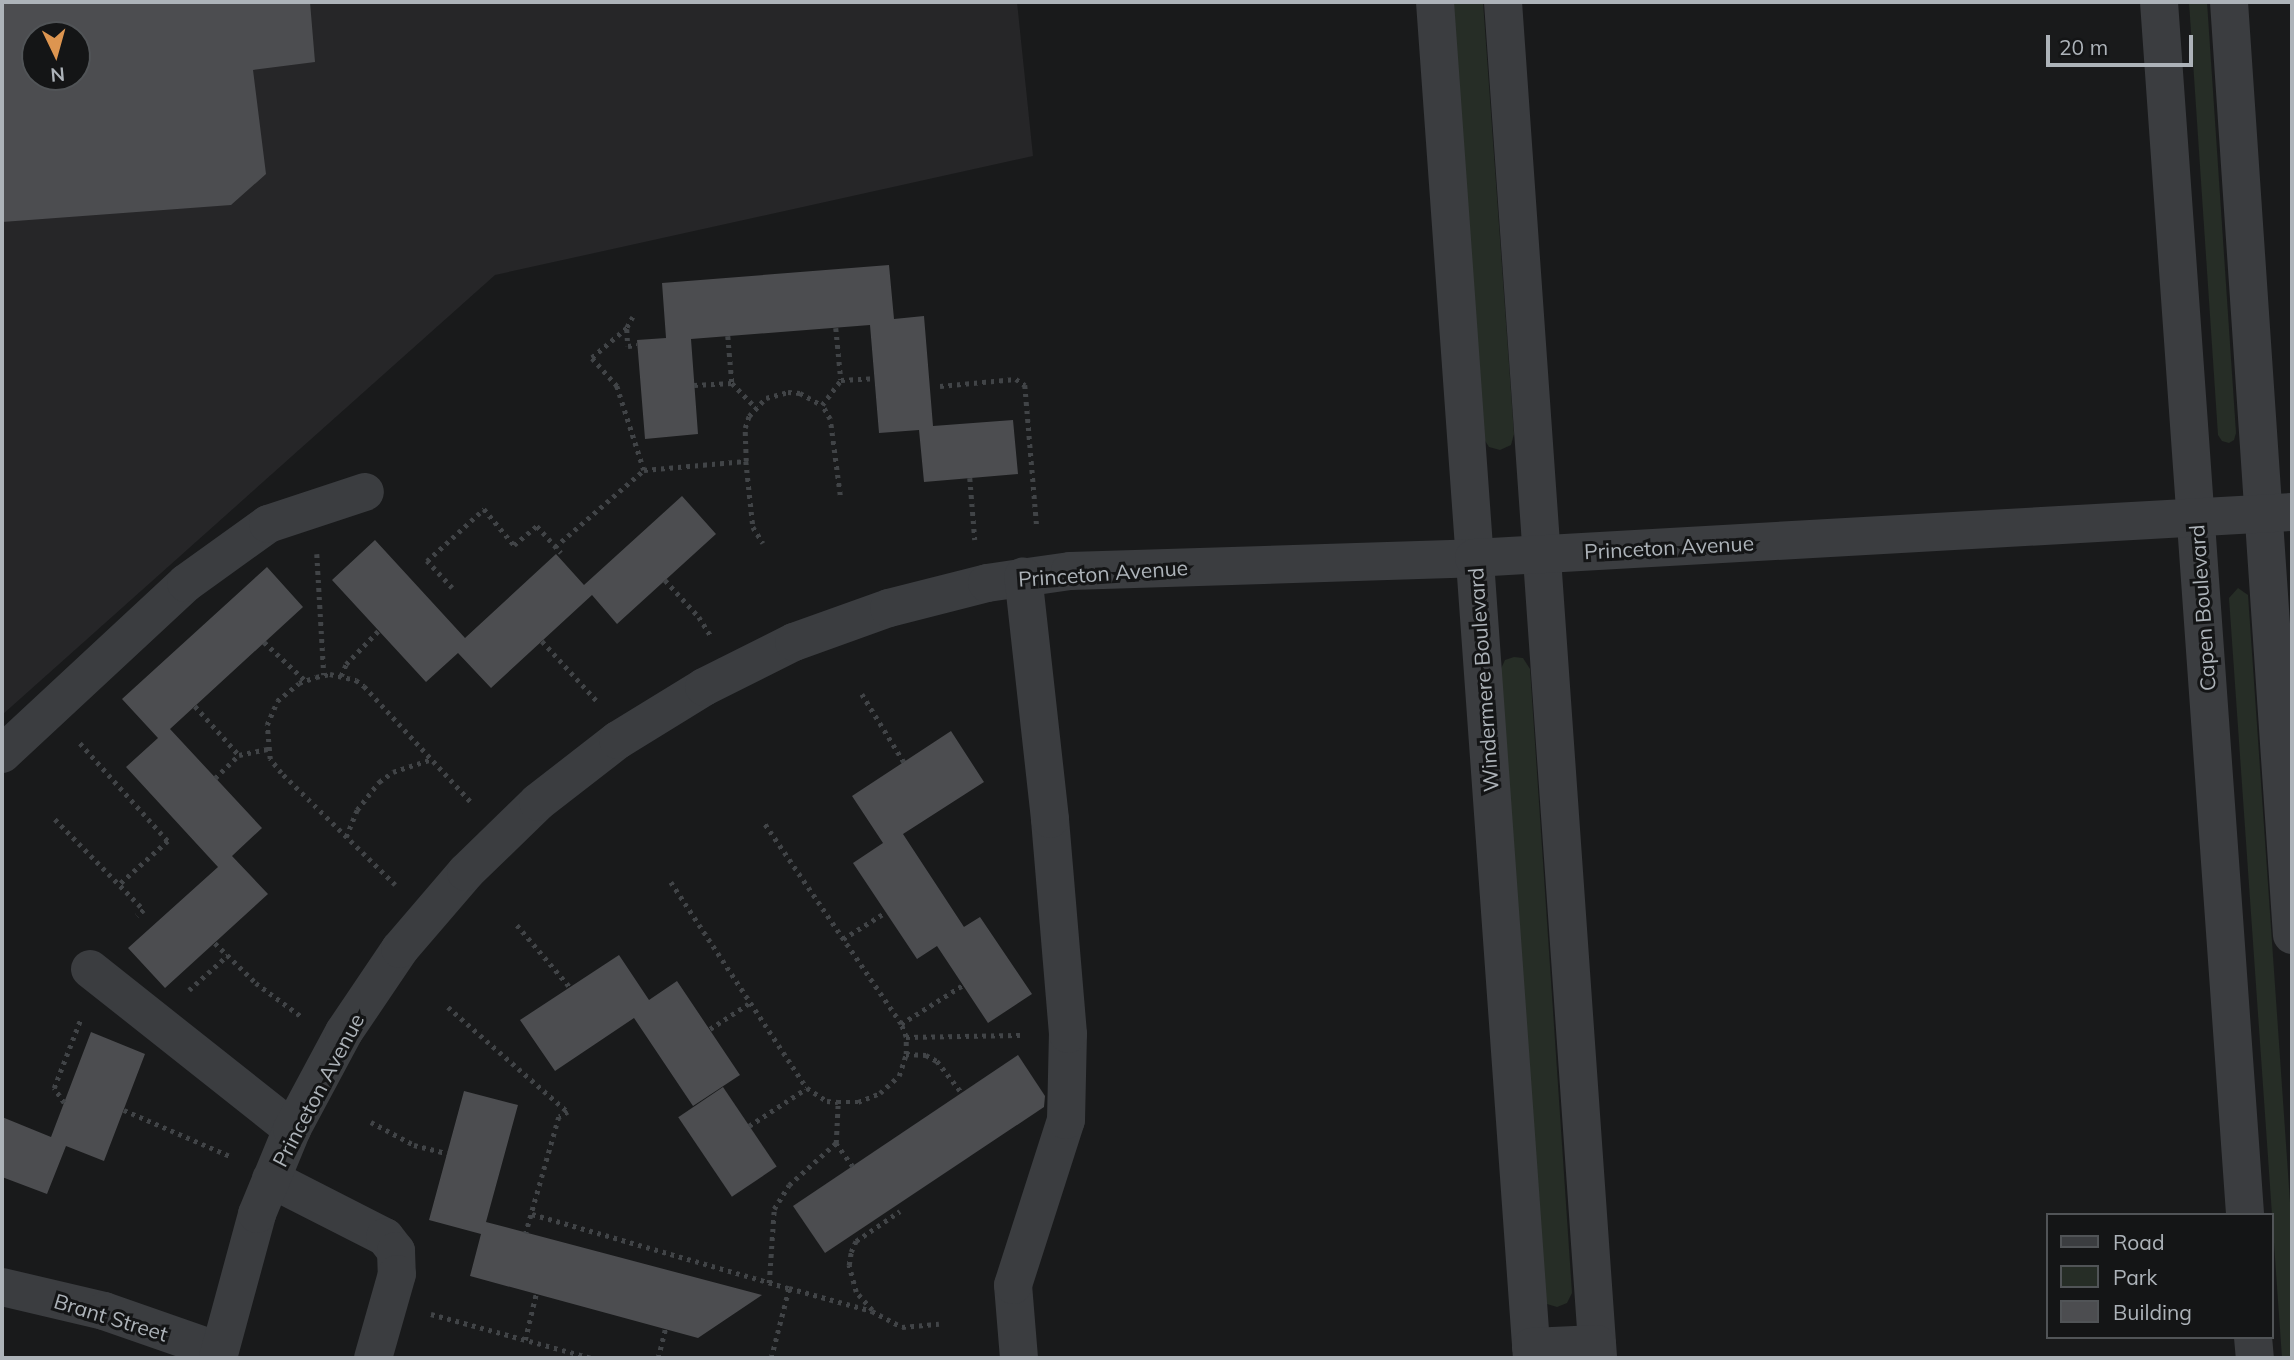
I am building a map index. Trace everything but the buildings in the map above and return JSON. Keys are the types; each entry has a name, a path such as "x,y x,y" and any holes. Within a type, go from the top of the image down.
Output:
{"street":[{"name":"Windermere Boulevard","path":"1435,2 1531,1352"},
{"path":"1503,2 1597,1351 1531,1352"},
{"name":"Capen Boulevard","path":"2159,2 2245,1213"},
{"path":"2229,2 2278,512 2292,935"},
{"path":"2,754 186,583 268,524 365,492"},
{"name":"Princeton Avenue","path":"219,1355 257,1214 292,1129 344,1032 400,949 466,872 538,802 618,740 704,687 794,642 889,608 1023,576 1070,571 1474,558 2278,512"},
{"path":"1019,1358 1013,1285 1066,1120 1068,1034 1050,818 1023,576"},
{"path":"90,969 292,1129"},
{"path":"271,1179 385,1237 396,1251 397,1274 373,1358"},
{"name":"Brant Street","path":"2,1287 104,1311 219,1355"},
{"path":"2253,1339 2255,1358"}],"path":[{"path":"633,317 627,328 592,358 601,372 617,386 644,470"},
{"path":"627,328 628,346 637,345"},
{"path":"822,405 841,380 836,328"},
{"path":"728,336 732,383 756,408"},
{"path":"841,380 874,378"},
{"path":"940,386 1017,379 1025,385 1037,528"},
{"path":"694,385 732,383"},
{"path":"763,543 753,527 745,428 749,416 766,398 788,392 800,393 822,405 830,419 840,495"},
{"path":"555,547 644,470 746,460"},
{"path":"970,478 975,541"},
{"path":"452,588 427,561 484,509 514,545 537,526 561,553"},
{"path":"316,542 324,675"},
{"path":"665,580 699,617 711,637"},
{"path":"341,676 346,664 378,631"},
{"path":"542,641 600,705"},
{"path":"264,642 306,681"},
{"path":"398,888 281,774 267,749 267,725 277,701 306,681 324,675 341,676 365,686 476,806"},
{"path":"862,694 904,762"},
{"path":"195,706 239,755"},
{"path":"74,737 168,841 119,885"},
{"path":"215,778 239,755 267,749"},
{"path":"346,837 357,810 379,782 393,772 432,760"},
{"path":"55,819 144,910 137,916"},
{"path":"671,882 807,1087 827,1101 838,1102 858,1102 880,1093 899,1076 906,1054 906,1037 901,1024 763,821"},
{"path":"843,939 886,912"},
{"path":"517,925 570,987"},
{"path":"215,943 256,983 303,1018"},
{"path":"182,996 228,955"},
{"path":"901,1024 963,985"},
{"path":"710,1029 751,1002"},
{"path":"448,1007 568,1112 559,1117 526,1233"},
{"path":"64,1103 54,1088 80,1019 87,1011"},
{"path":"906,1037 1035,1035"},
{"path":"906,1054 926,1055 937,1060 962,1093"},
{"path":"749,1126 807,1087"},
{"path":"838,1102 836,1143 853,1166"},
{"path":"124,1110 232,1157"},
{"path":"371,1122 414,1145 447,1153"},
{"path":"769,1283 774,1209 789,1185 836,1143"},
{"path":"872,1311 856,1292 849,1265 851,1252 856,1241 900,1211"},
{"path":"532,1214 872,1311 902,1327 939,1324"},
{"path":"771,1358 789,1288"},
{"path":"525,1340 536,1294"},
{"path":"422,1311 592,1358"},
{"path":"658,1358 665,1329"}],"shaded area":[{"path":"2,2 1017,2 1033,156 495,275 2,715"}],"green space":[{"path":"1453,2 1483,2 1514,434 1511,445 1500,450 1489,447 1482,436"},
{"path":"2189,2 2207,2 2236,433 2234,440 2229,443 2222,441 2218,435"},
{"path":"2238,588 2248,595 2292,1231 2292,1358 2282,1358 2229,598"},
{"path":"1523,658 1530,669 1572,1293 1567,1303 1557,1307 1547,1304 1542,1295 1500,671 1505,660"}]}
